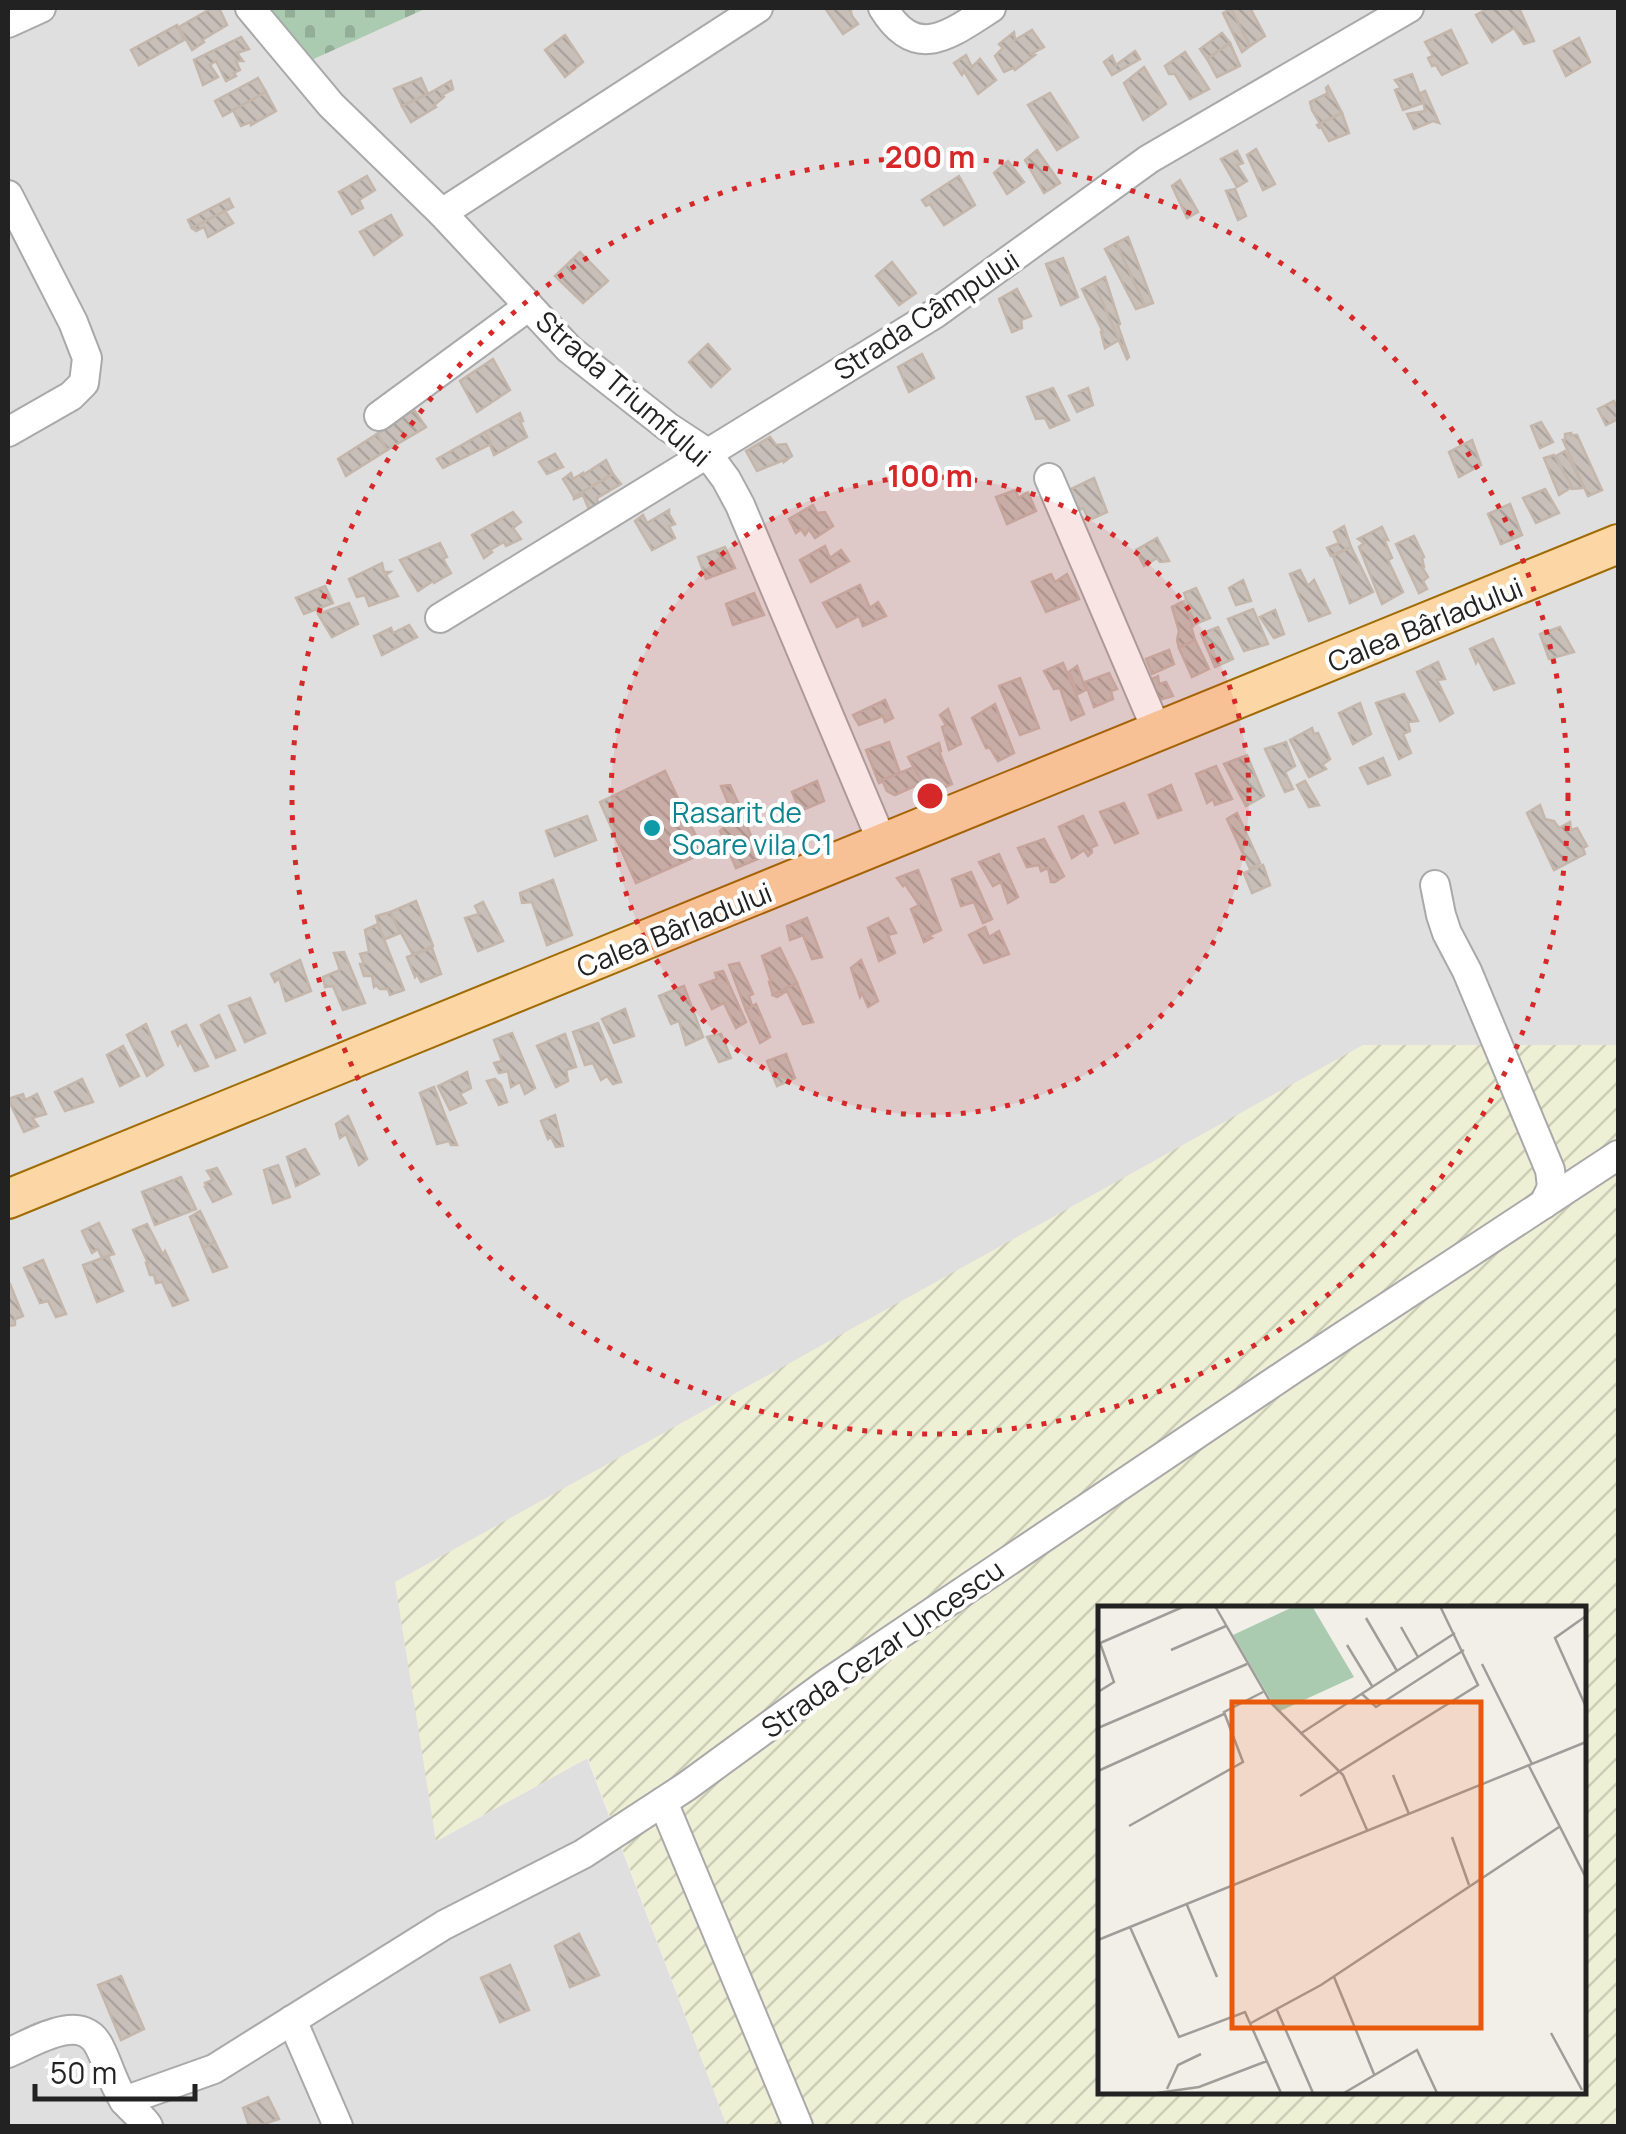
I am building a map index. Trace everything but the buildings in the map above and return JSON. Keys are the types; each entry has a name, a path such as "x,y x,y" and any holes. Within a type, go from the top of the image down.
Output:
{"main road":[{"name":"Calea Bârladului","path":"8,1199 1618,544"}],"street":[{"path":"8,22 41,8"},
{"name":"Strada Triumfului","path":"250,8 330,105 442,213 570,348 668,427 706,452 740,505 883,844"},
{"path":"442,213 758,8"},
{"path":"883,8 892,23 910,37 925,40 941,37 991,8"},
{"name":"Strada Câmpului","path":"440,618 936,313 1149,159 1410,8"},
{"path":"8,195 73,322 87,358 84,382 71,396 8,432"},
{"path":"379,416 529,306"},
{"path":"1050,478 1158,732"},
{"path":"1436,884 1441,916 1550,1170 1552,1187 1544,1204"},
{"name":"Strada Cezar Uncescu","path":"124,2101 214,2069 444,1925 583,1854 663,1802 845,1671 1618,1155"},
{"path":"663,1802 798,2126"},
{"path":"292,2020 338,2126"},
{"path":"8,2053 71,2028 85,2030 98,2044 124,2101 148,2126"}],"shaded area":[{"path":"8,8 1618,8 1618,1045 1363,1045 437,1841 587,1758 727,2126 8,2126"}],"green space":[{"path":"265,8 427,8 298,66"},
{"path":"1363,1045 1618,1045 1618,2126 727,2126 588,1758 436,1841 395,1582"}],"place":[{"name":"Rasarit de Soare vila C1","path":"652,828"}]}
